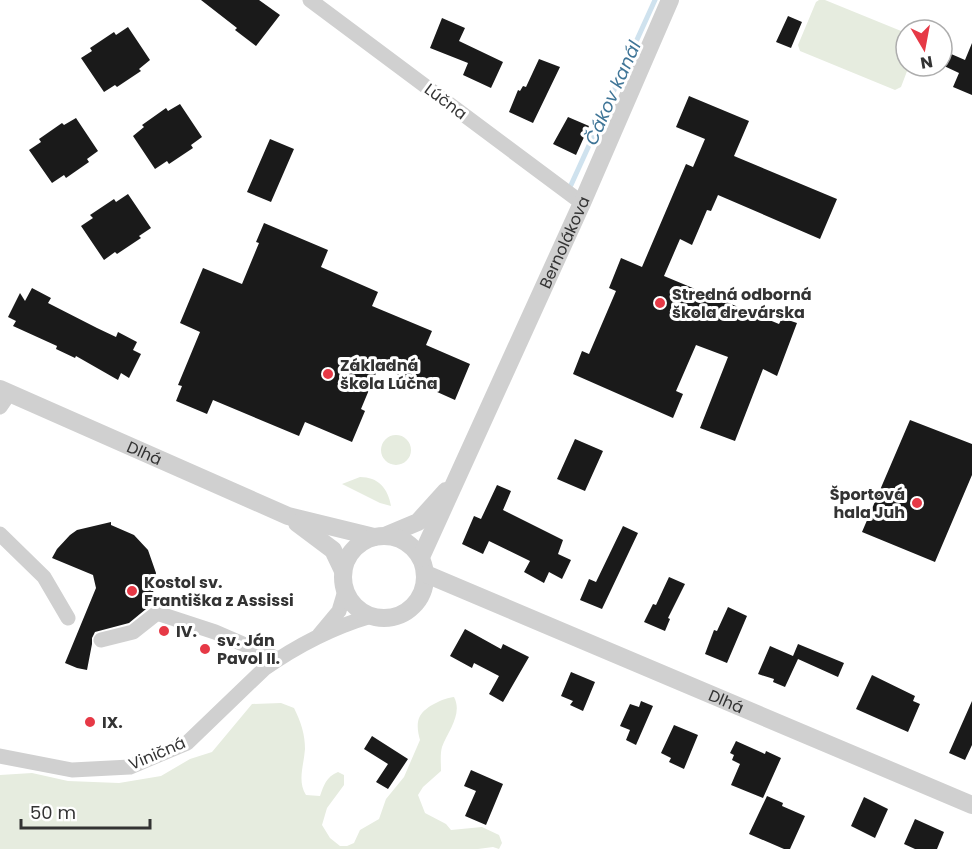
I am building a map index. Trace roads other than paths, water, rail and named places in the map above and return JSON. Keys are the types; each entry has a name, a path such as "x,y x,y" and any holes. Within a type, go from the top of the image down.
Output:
{"street":[{"name":"Lúčna","path":"310,0 582,203"},
{"name":"Bernolákova","path":"423,565 456,481 582,203 670,0"},
{"name":"Dlhá","path":"3,397 288,516"},
{"path":"343,571 353,549 363,541 418,522 456,481"},
{"path":"288,516 407,542 423,565 426,584 417,602 410,610 391,618 371,616 356,606 345,591"},
{"path":"288,516 333,550 343,571 345,591 339,611 315,639"},
{"path":"0,534 44,576 68,618"},
{"name":"Dlhá","path":"423,565 480,595 972,805"},
{"path":"417,602 442,593 480,595"},
{"path":"101,640 133,632 157,613 215,632 278,659"},
{"name":"Viničná","path":"0,756 72,770 130,767 187,743 264,669 278,659 348,623 371,616"}],"waterway":[{"name":"Čákov kanál","path":"571,185 655,0"}],"place":[{"name":"Stredná odborná škola drevárska","path":"660,303"},
{"name":"Základná škola Lúčna","path":"328,374"},
{"name":"Športová hala Juh","path":"917,503"},
{"name":"Kostol sv. Františka z Assissi","path":"132,591"},
{"name":"IV.","path":"164,631"},
{"name":"sv. Ján Pavol II.","path":"205,649"},
{"name":"IX.","path":"90,722"}]}
